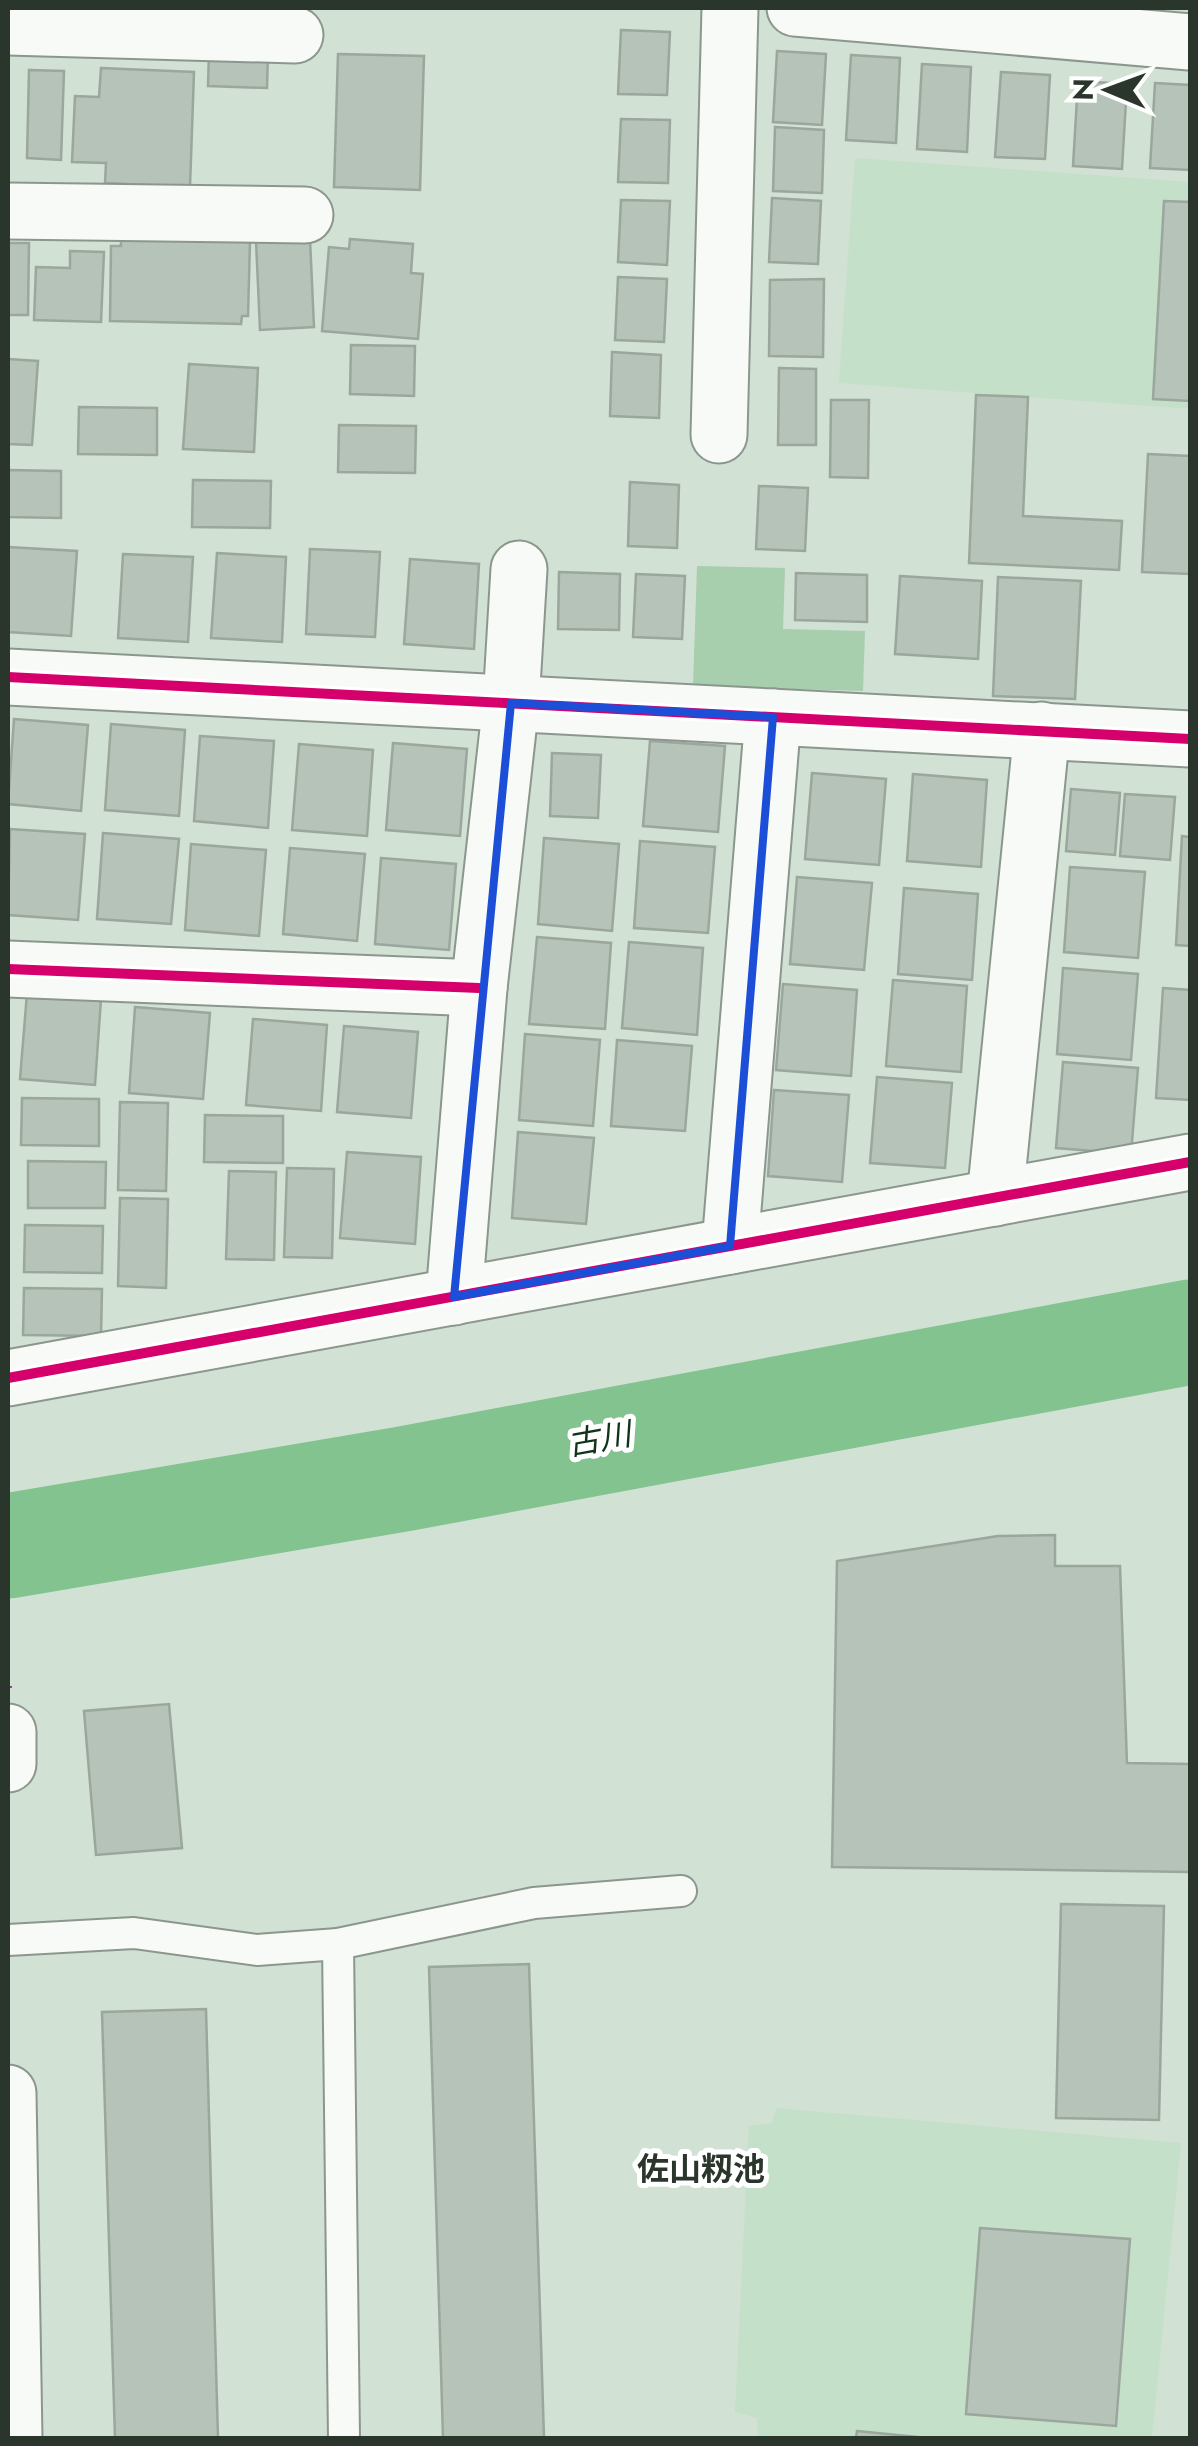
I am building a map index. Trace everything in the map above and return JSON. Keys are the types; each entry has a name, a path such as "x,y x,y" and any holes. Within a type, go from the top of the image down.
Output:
{"street":[{"path":"719,435 730,8"},
{"path":"795,8 1190,42"},
{"path":"8,27 294,36"},
{"path":"8,211 305,215"},
{"path":"454,1297 479,988 511,703 518,569"},
{"path":"8,677 1190,739"},
{"path":"730,1246 773,717"},
{"path":"995,1198 1042,730"},
{"path":"8,969 479,988"},
{"path":"8,1378 1190,1162"},
{"path":"8,1732 8,1764"},
{"path":"8,2093 14,2438"}],"lane":[{"path":"8,1940 134,1933 257,1950 338,1944 534,1904 681,1891"},
{"path":"338,1944 344,2438"}],"highlighted area":[{"path":"511,703 773,717 730,1246 454,1297"}],"shaded area":[{"path":"855,158 1190,182 1190,409 839,383"},
{"path":"697,566 785,568 783,629 865,631 863,691 693,686"},
{"path":"776,2108 1181,2143 1152,2438 758,2438 757,2418 735,2412 749,2126 772,2123"}],"building":[{"path":"621,30 670,32 667,95 618,94"},
{"path":"209,51 268,52 267,88 208,86"},
{"path":"777,51 826,54 822,125 773,122"},
{"path":"338,54 424,56 420,190 334,187"},
{"path":"851,55 900,58 896,143 846,140"},
{"path":"922,64 971,67 967,152 917,149"},
{"path":"101,68 194,72 190,187 105,183 106,163 72,162 75,96 99,97"},
{"path":"29,70 64,71 61,160 27,158"},
{"path":"1001,72 1050,75 1045,159 995,157"},
{"path":"1078,81 1127,84 1122,169 1073,166"},
{"path":"1155,83 1190,85 1190,170 1150,168"},
{"path":"621,119 670,120 668,183 618,182"},
{"path":"775,127 824,130 822,193 773,191"},
{"path":"772,198 821,201 818,264 769,262"},
{"path":"621,200 670,201 667,265 618,262"},
{"path":"1164,201 1190,202 1190,401 1153,399"},
{"path":"121,238 250,242 248,316 242,316 241,324 110,321 111,246 121,246"},
{"path":"310,239 314,327 260,330 256,241"},
{"path":"350,239 413,244 411,273 423,274 418,339 322,331 329,247 349,249"},
{"path":"8,243 29,243 28,315 8,315"},
{"path":"70,251 104,252 101,322 34,320 36,267 70,268"},
{"path":"618,277 667,279 664,342 615,340"},
{"path":"824,279 823,357 769,356 770,280"},
{"path":"351,345 415,346 414,396 350,394"},
{"path":"612,352 661,355 659,418 610,416"},
{"path":"8,359 38,361 32,445 8,444"},
{"path":"189,364 258,368 254,452 183,449"},
{"path":"779,368 816,369 816,445 778,445"},
{"path":"976,395 1028,397 1023,516 1122,521 1119,570 969,563"},
{"path":"831,400 869,400 868,478 830,477"},
{"path":"79,407 157,408 157,455 78,454"},
{"path":"339,425 416,426 415,473 338,472"},
{"path":"1148,454 1190,456 1190,574 1142,572"},
{"path":"8,470 61,471 61,518 8,517"},
{"path":"193,480 271,481 270,528 192,527"},
{"path":"630,482 679,485 677,548 628,546"},
{"path":"759,486 808,488 805,551 756,549"},
{"path":"8,547 77,551 71,636 8,632"},
{"path":"310,549 380,552 375,637 306,634"},
{"path":"217,553 286,557 282,642 211,638"},
{"path":"123,554 193,557 188,642 118,638"},
{"path":"410,559 479,564 474,649 404,644"},
{"path":"559,572 620,574 619,630 558,629"},
{"path":"796,573 867,575 867,622 795,620"},
{"path":"636,574 685,576 682,639 633,637"},
{"path":"900,576 982,581 978,659 895,654"},
{"path":"998,577 1081,581 1075,699 993,696"},
{"path":"14,719 88,725 81,811 8,804"},
{"path":"111,724 185,730 179,816 105,810"},
{"path":"200,736 274,741 268,828 194,821"},
{"path":"650,741 725,746 718,832 643,826"},
{"path":"393,743 467,749 460,836 386,830"},
{"path":"299,744 373,750 367,836 292,830"},
{"path":"552,753 601,755 598,818 550,816"},
{"path":"812,773 886,779 879,865 805,859"},
{"path":"913,774 987,780 981,867 907,861"},
{"path":"1071,789 1120,793 1115,855 1066,851"},
{"path":"1125,794 1175,797 1170,860 1120,856"},
{"path":"10,829 85,834 78,920 8,915"},
{"path":"103,833 179,839 171,924 97,919"},
{"path":"1182,836 1190,837 1190,946 1176,945"},
{"path":"544,838 619,844 612,931 538,924"},
{"path":"640,841 715,847 708,933 634,928"},
{"path":"191,844 266,850 259,936 185,930"},
{"path":"290,848 365,854 357,941 283,934"},
{"path":"381,858 456,864 449,950 375,944"},
{"path":"1070,867 1145,872 1138,958 1064,952"},
{"path":"797,877 872,883 864,970 790,964"},
{"path":"904,888 978,894 972,980 898,974"},
{"path":"537,937 611,943 605,1029 529,1024"},
{"path":"629,942 703,948 697,1035 622,1028"},
{"path":"1063,968 1138,974 1131,1060 1057,1054"},
{"path":"893,980 967,986 961,1072 886,1066"},
{"path":"783,984 857,990 851,1076 776,1070"},
{"path":"1163,988 1190,990 1190,1100 1156,1098"},
{"path":"27,993 101,999 95,1085 20,1079"},
{"path":"135,1007 210,1013 203,1099 129,1093"},
{"path":"253,1019 327,1025 321,1111 246,1105"},
{"path":"344,1026 418,1032 411,1118 337,1112"},
{"path":"525,1034 600,1040 593,1126 519,1120"},
{"path":"617,1040 692,1046 685,1131 611,1126"},
{"path":"1063,1062 1138,1068 1131,1154 1056,1148"},
{"path":"877,1077 952,1083 945,1168 870,1163"},
{"path":"774,1090 849,1095 842,1182 768,1176"},
{"path":"22,1098 99,1099 99,1146 21,1145"},
{"path":"120,1102 168,1103 166,1191 118,1190"},
{"path":"205,1115 283,1116 283,1163 204,1162"},
{"path":"518,1132 594,1138 586,1224 512,1218"},
{"path":"347,1152 421,1157 415,1244 340,1238"},
{"path":"28,1161 106,1162 105,1208 28,1208"},
{"path":"287,1168 334,1169 332,1258 284,1257"},
{"path":"229,1171 276,1172 274,1260 226,1259"},
{"path":"120,1198 168,1199 166,1288 118,1286"},
{"path":"25,1225 103,1226 102,1273 24,1272"},
{"path":"24,1288 102,1289 101,1336 23,1335"},
{"path":"1055,1535 1055,1566 1120,1566 1127,1763 1190,1764 1190,1872 832,1867 837,1561 998,1536"},
{"path":"169,1704 182,1848 96,1855 84,1711"},
{"path":"1061,1904 1164,1906 1159,2120 1056,2118"},
{"path":"529,1964 544,2438 443,2438 429,1967"},
{"path":"206,2009 218,2438 115,2438 102,2012"},
{"path":"980,2228 1130,2239 1116,2426 966,2414"},
{"path":"857,2431 928,2438 856,2438"}],"waterway":[{"name":"古川","path":"8,1546 403,1479 1190,1332"}],"cycle path":[{"path":"8,677 1190,739"},
{"path":"8,969 479,988"},
{"path":"8,1378 1190,1162"}],"district":[{"name":"佐山籾池","path":"701,2169"}]}
